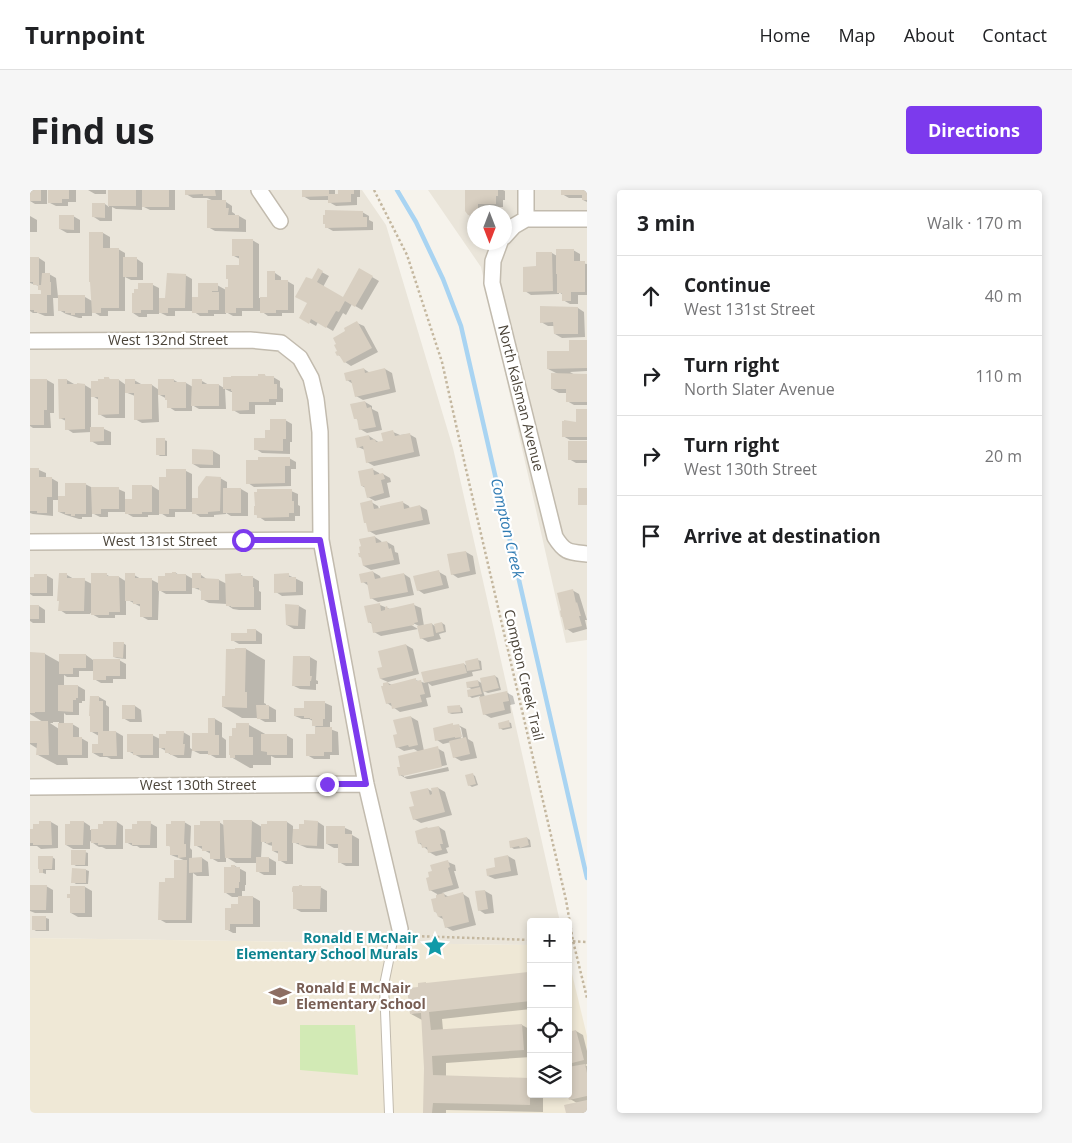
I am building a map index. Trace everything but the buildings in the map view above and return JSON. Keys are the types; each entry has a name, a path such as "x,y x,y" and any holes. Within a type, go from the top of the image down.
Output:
{"street":[{"path":"259,190 280,221"},
{"path":"526,190 526,219"},
{"path":"512,228 526,219 587,219"},
{"name":"North Kalsman Avenue","path":"497,250 494,261 492,283 555,537 566,550 587,554"},
{"name":"West 132nd Street","path":"30,341 250,340 281,343 300,358 311,378 316,399 320,432 320,540"},
{"path":"320,540 366,784 400,929"},
{"name":"West 131st Street","path":"30,542 320,540"},
{"name":"West 130th Street","path":"30,787 366,784"}],"lane":[{"path":"389,1113 384,985 393,941 400,929"}],"path":[{"name":"Compton Creek Trail","path":"374,190 407,255 442,362 587,998"},
{"path":"400,929 405,936 527,940"},
{"path":"573,941 587,942"}],"shaded area":[{"path":"30,190 362,190 386,225 453,448 559,918 527,918 527,945 30,938"},
{"path":"428,190 587,190 587,640 566,643 481,267 469,250 512,250 512,205 467,205 467,247"},
{"name":"Ronald E McNair Elementary School","path":"30,938 527,945 527,1098 572,1098 572,974 587,1036 587,1113 30,1113"}],"green space":[{"path":"300,1025 355,1025 358,1075 300,1070"}],"waterway":[{"name":"Compton Creek","path":"397,190 416,222 443,279 461,326 587,878"}],"place":[{"name":"Ronald E McNair Elementary School Murals","path":"435,946"},
{"name":"Ronald E McNair Elementary School","path":"280,996"}],"route":[{"path":"243,540 320,540 366,784 327,784"}]}
